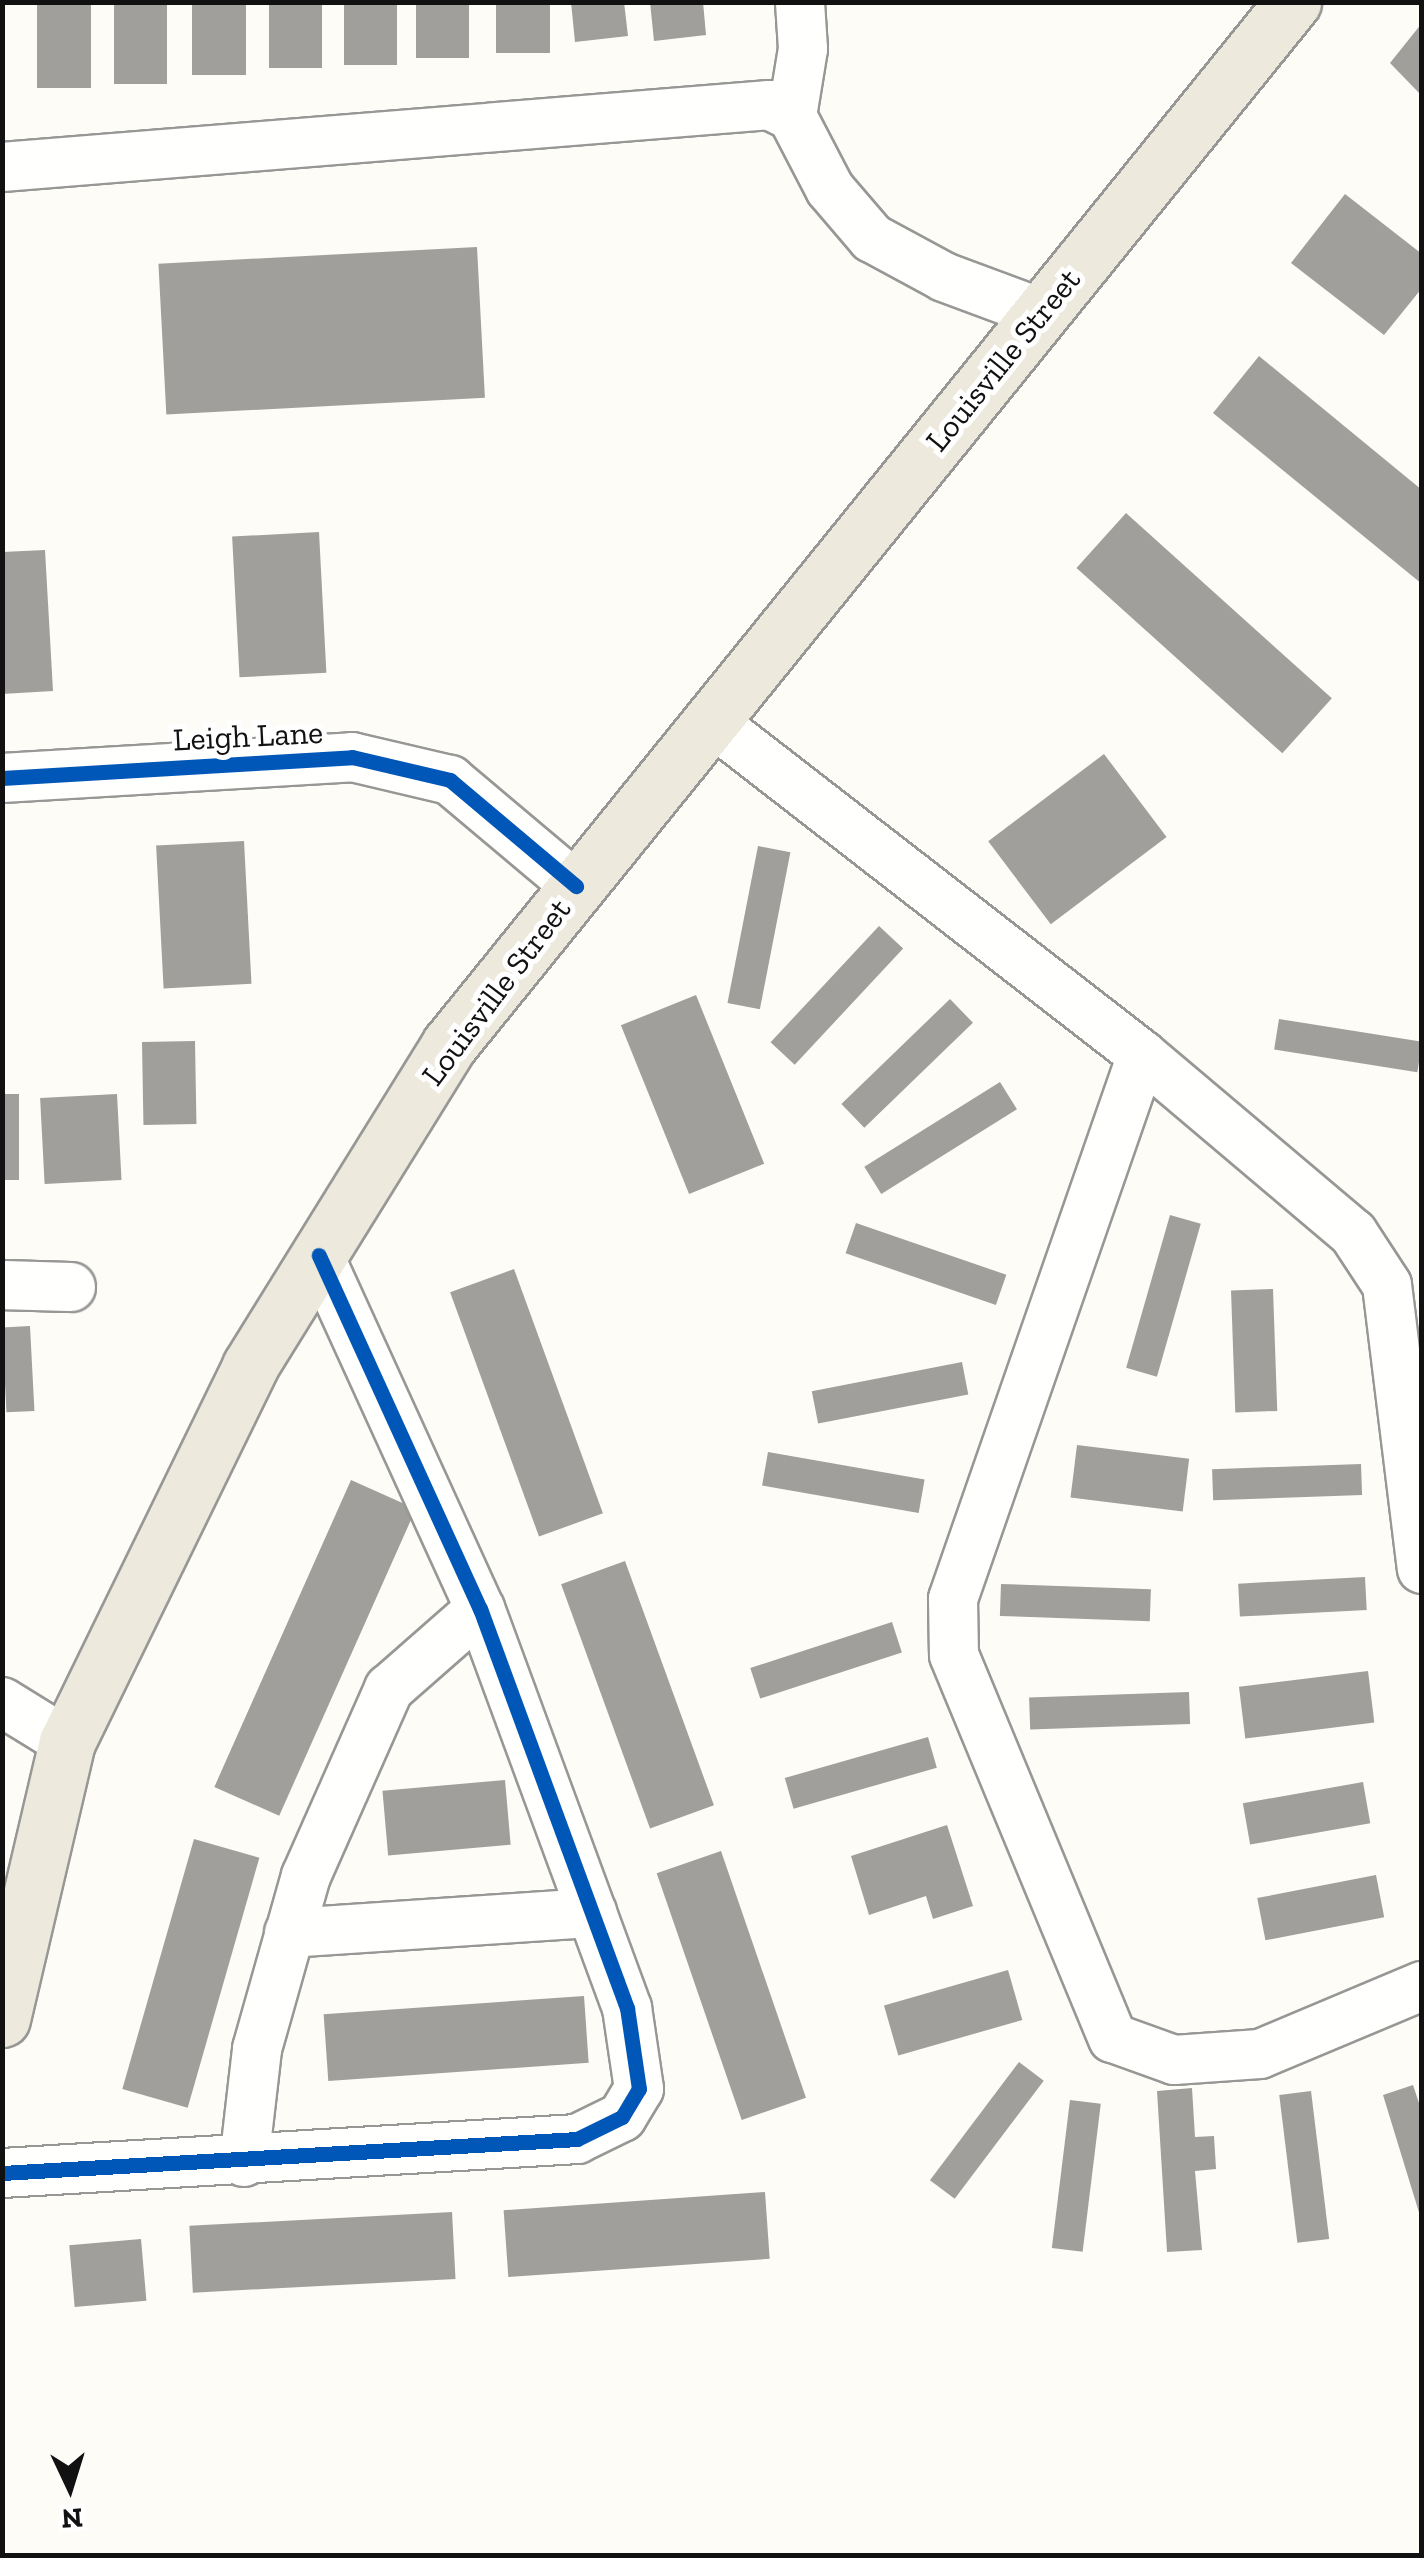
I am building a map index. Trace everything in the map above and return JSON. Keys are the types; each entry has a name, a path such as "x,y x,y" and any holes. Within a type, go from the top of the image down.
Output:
{"main road":[{"name":"Louisville Street","path":"2,2018 68,1742 250,1366 449,1045 1293,2"}],"street":[{"path":"792,116 803,49 800,2"},
{"path":"2,166 769,105 792,116 830,188 872,238 944,277 1040,313"},
{"path":"710,720 1142,1055 1353,1233 1386,1285 1422,1569"},
{"name":"Leigh Lane","path":"2,778 352,758 450,780 576,886"},
{"path":"1142,1055 953,1599 954,1656 1113,2038 1174,2060 1260,2054 1422,1986"},
{"path":"2,2173 244,2162 577,2139 622,2118 639,2089 629,2024 480,1610 319,1255"},
{"path":"2,1285 70,1287"},
{"path":"244,2162 256,2050 289,1933 389,1689 480,1610"},
{"path":"2,1702 68,1742"},
{"path":"289,1933 592,1914"}],"building":[{"path":"37,2 91,2 91,88 37,88"},
{"path":"114,2 167,2 167,84 114,84"},
{"path":"192,2 246,2 246,75 192,75"},
{"path":"269,2 322,2 322,68 269,68"},
{"path":"344,2 397,2 397,65 344,65"},
{"path":"416,2 469,2 469,58 416,58"},
{"path":"496,2 550,2 550,53 496,53"},
{"path":"571,2 624,2 628,36 575,42"},
{"path":"650,2 703,2 706,35 654,41"},
{"path":"1422,23 1422,96 1390,63"},
{"path":"1345,194 1422,254 1422,288 1384,335 1291,263"},
{"path":"477,247 485,398 166,414 158,264"},
{"path":"1259,356 1422,490 1422,584 1213,413"},
{"path":"1126,513 1332,698 1282,753 1076,568"},
{"path":"319,532 326,673 239,677 232,537"},
{"path":"45,550 53,691 2,694 2,552"},
{"path":"1104,754 1167,837 1051,924 988,841"},
{"path":"244,841 251,984 164,988 156,846"},
{"path":"758,846 790,852 760,1009 727,1003"},
{"path":"879,926 903,949 795,1065 771,1042"},
{"path":"696,995 764,1164 689,1194 621,1025"},
{"path":"950,999 973,1023 864,1128 841,1104"},
{"path":"1279,1019 1422,1042 1417,1072 1274,1050"},
{"path":"195,1041 196,1124 143,1125 142,1042"},
{"path":"1000,1082 1017,1109 881,1194 864,1167"},
{"path":"2,1094 19,1094 19,1180 2,1180"},
{"path":"117,1094 122,1180 45,1184 40,1098"},
{"path":"1170,1215 1201,1224 1157,1377 1126,1368"},
{"path":"856,1223 1006,1275 996,1305 846,1253"},
{"path":"514,1269 603,1513 539,1537 450,1292"},
{"path":"1273,1289 1277,1411 1235,1412 1231,1290"},
{"path":"30,1326 34,1411 6,1412 2,1327"},
{"path":"962,1362 968,1394 818,1424 812,1391"},
{"path":"1077,1445 1189,1459 1183,1511 1071,1498"},
{"path":"768,1452 925,1480 919,1513 762,1485"},
{"path":"1361,1464 1362,1495 1213,1500 1212,1469"},
{"path":"351,1480 416,1509 279,1816 214,1787"},
{"path":"625,1561 714,1805 650,1829 561,1584"},
{"path":"1365,1577 1367,1610 1240,1617 1238,1584"},
{"path":"1001,1584 1151,1589 1150,1621 1000,1616"},
{"path":"892,1622 902,1652 760,1698 750,1668"},
{"path":"1368,1671 1374,1723 1245,1738 1239,1687"},
{"path":"1189,1692 1190,1724 1030,1730 1029,1698"},
{"path":"928,1737 937,1768 794,1809 785,1778"},
{"path":"505,1780 511,1845 388,1855 382,1791"},
{"path":"1363,1782 1370,1823 1250,1845 1243,1803"},
{"path":"947,1825 973,1906 933,1919 926,1896 869,1915 851,1856"},
{"path":"194,1839 259,1858 188,2108 122,2089"},
{"path":"721,1851 806,2098 742,2120 657,1873"},
{"path":"1376,1875 1384,1917 1265,1940 1257,1898"},
{"path":"1008,1970 1022,2020 898,2056 884,2006"},
{"path":"584,1996 589,2063 328,2081 324,2014"},
{"path":"1019,2062 1044,2081 955,2199 930,2180"},
{"path":"1413,2085 1422,2112 1421,2219 1383,2095"},
{"path":"1192,2088 1195,2137 1214,2136 1216,2169 1195,2171 1202,2250 1167,2252 1157,2091"},
{"path":"1311,2091 1329,2239 1297,2243 1279,2095"},
{"path":"1070,2100 1101,2104 1083,2252 1052,2248"},
{"path":"765,2192 770,2259 508,2277 504,2210"},
{"path":"452,2212 456,2279 193,2293 189,2226"},
{"path":"141,2239 146,2301 75,2307 69,2245"}],"cycle path":[{"path":"2,778 352,757 450,780 576,886"},
{"path":"2,2173 577,2139 622,2117 639,2089 627,2008 480,1609 319,1255"}]}
